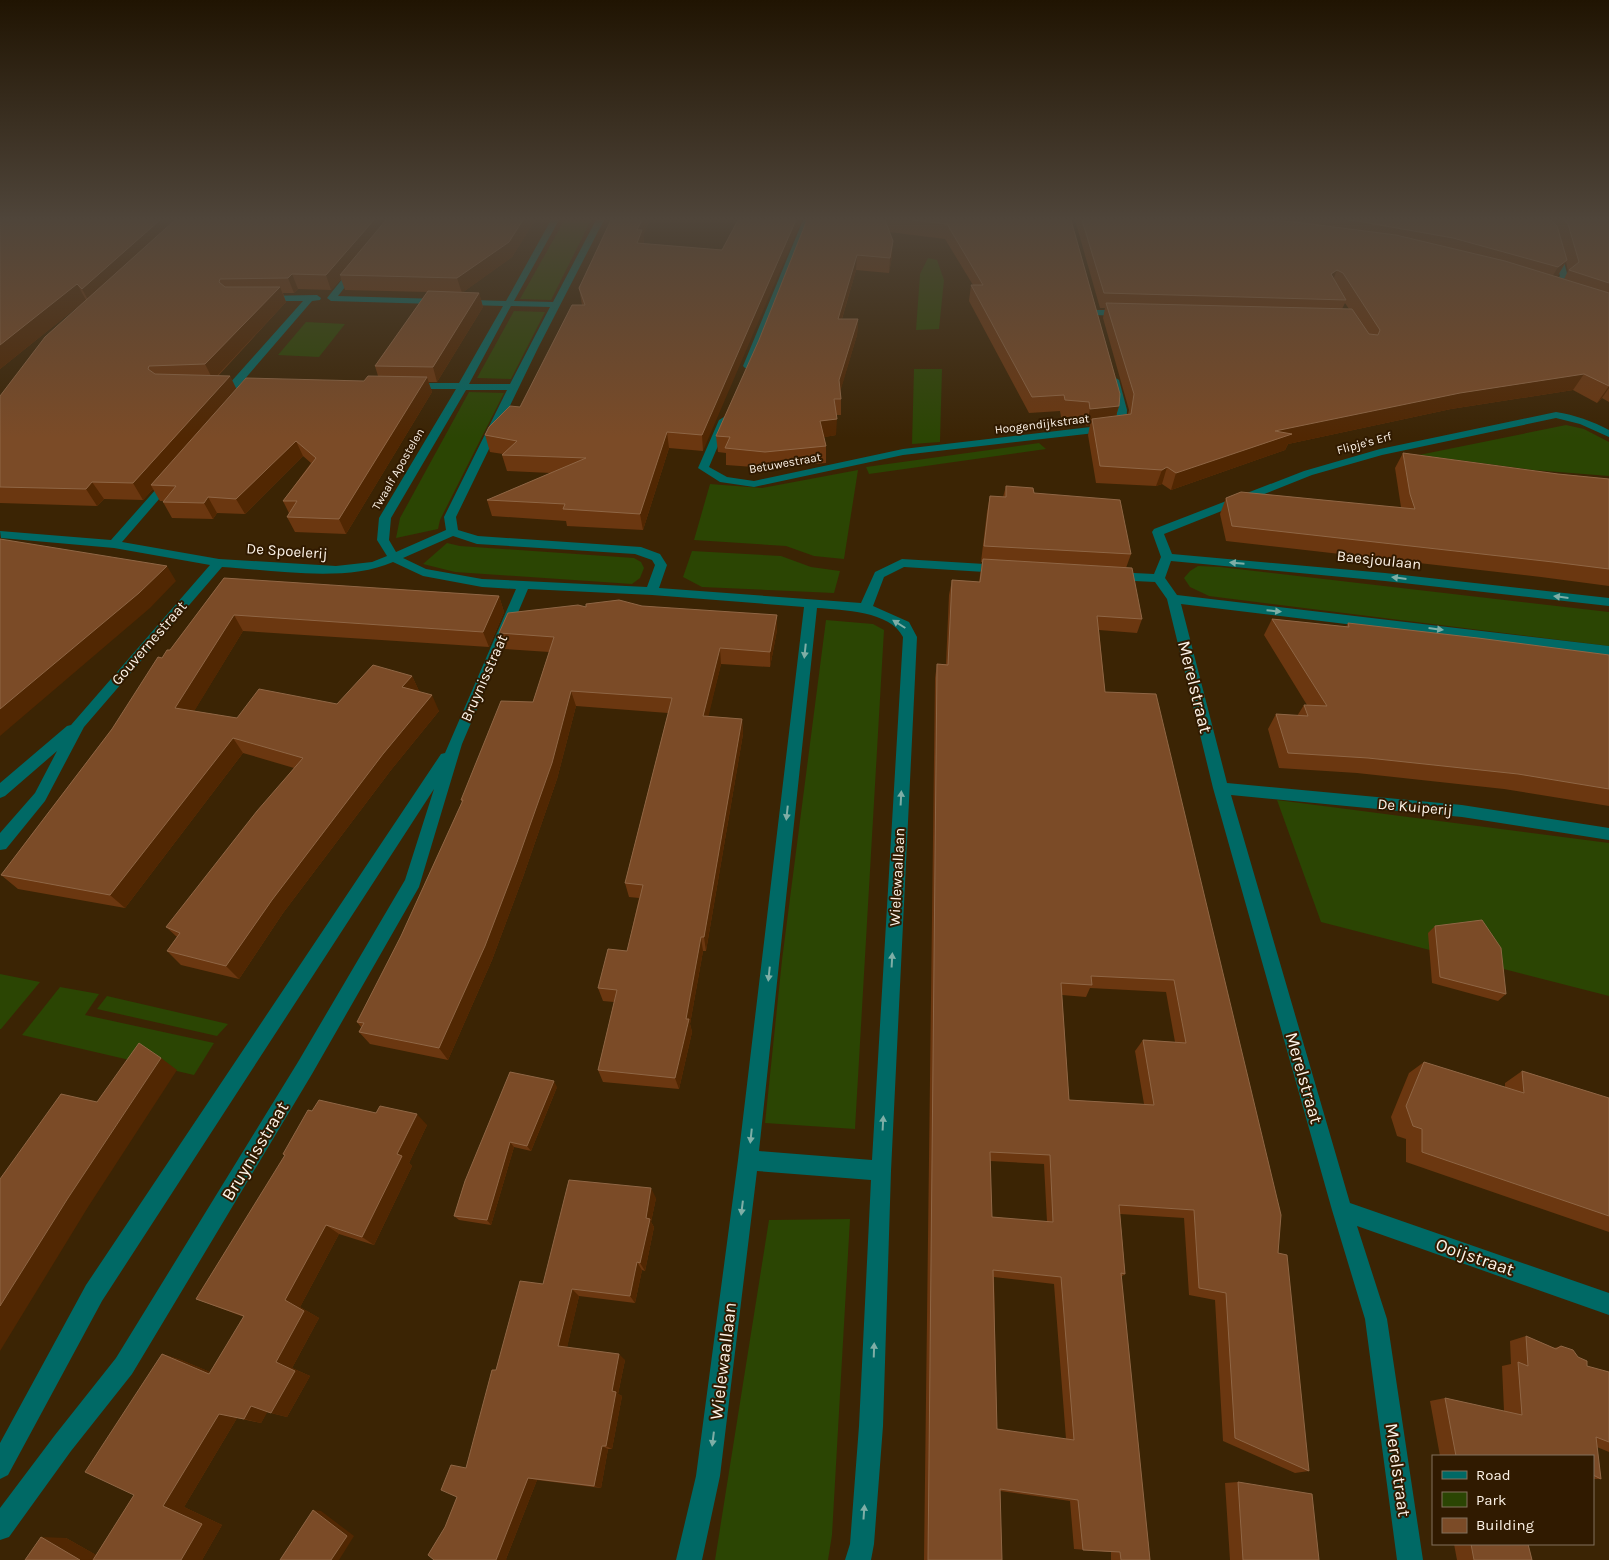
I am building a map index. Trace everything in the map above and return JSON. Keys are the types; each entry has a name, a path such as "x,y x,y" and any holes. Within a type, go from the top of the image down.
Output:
{"street":[{"path":"330,298 335,293"},
{"name":"Twaalf Apostelen","path":"394,558 383,540 385,518 514,293"},
{"path":"561,293 450,517 452,532 477,540 637,550 656,557 660,565 652,591"},
{"path":"745,372 777,293"},
{"path":"251,297 555,305"},
{"path":"233,386 310,298"},
{"path":"1096,312 1135,314"},
{"name":"Hoogendijkstraat","path":"903,452 1121,427 1122,410 1110,366"},
{"path":"402,386 514,388"},
{"name":"Betuwestraat","path":"730,407 703,468 724,480 754,484 903,452"},
{"name":"Flipje's Erf","path":"1167,557 1158,532 1308,472 1380,452 1556,416 1574,418 1592,424 1609,434"},
{"path":"114,544 177,472"},
{"name":"De Spoelerij","path":"1,534 114,544 219,563 336,570 374,566 452,532"},
{"path":"1159,578 1167,557"},
{"name":"Baesjoulaan","path":"1167,557 1385,576 1609,602"},
{"path":"394,558 423,572 482,582 652,591 866,608 879,575 902,564 1010,570"},
{"name":"Gouvernestraat","path":"0,792 79,724 219,563"},
{"path":"1099,575 1159,578"},
{"path":"1159,578 1174,599 1609,650"},
{"name":"Bruynisstraat","path":"0,1528 63,1443 124,1366 305,1068 413,882 455,744 524,585"},
{"name":"Merelstraat","path":"1174,599 1221,788 1342,1210 1376,1319 1410,1560"},
{"name":"Wielewaallaan","path":"689,1560 708,1476 748,1160 811,603"},
{"name":"Wielewaallaan","path":"858,1560 862,1544 871,1426 881,1171 910,637 904,625 866,608"},
{"name":"Gouvernestraat","path":"0,844 40,797 79,724"},
{"name":"Bruynisstraat","path":"0,1468 94,1293 455,744"},
{"name":"De Kuiperij","path":"1221,788 1462,811 1609,834"},
{"path":"748,1160 881,1171"},
{"name":"Ooijstraat","path":"1342,1210 1609,1304"}],"green space":[{"path":"523,293 555,293 551,300 520,299"},
{"path":"919,293 943,293 939,329 916,330"},
{"path":"514,311 545,312 511,379 477,378"},
{"path":"306,322 345,324 319,357 278,355"},
{"path":"914,369 942,369 940,442 912,444"},
{"path":"469,392 504,393 440,520 438,529 396,538 400,518"},
{"path":"1566,425 1584,429 1609,442 1609,476 1533,470 1419,455"},
{"path":"1039,443 1046,449 869,474 866,467"},
{"path":"858,470 844,559 814,556 786,546 694,540 710,484 762,488"},
{"path":"447,543 460,546 634,558 641,562 644,568 640,578 632,584 455,572 423,564"},
{"path":"692,551 781,556 811,567 840,571 834,593 702,587 683,577"},
{"path":"1198,566 1609,612 1609,646 1209,596 1190,587 1184,578"},
{"path":"826,620 873,624 884,630 855,1129 765,1123 782,960"},
{"path":"1277,800 1609,843 1609,996 1321,922"},
{"path":"0,974 40,982 1,1029 0,1029"},
{"path":"60,987 99,994 85,1015 214,1043 194,1075 22,1035"},
{"path":"107,996 228,1024 217,1036 97,1009"},
{"path":"850,1219 832,1535 828,1560 715,1560 769,1220"}],"building":[{"path":"0,293 66,293 0,345"},
{"path":"94,293 274,293 205,364 149,366 148,369 155,374 230,376 133,483 92,482 86,489 0,487 0,396 45,337"},
{"path":"427,293 479,293 433,367 375,366"},
{"path":"581,293 764,293 702,435 667,432 640,514 563,509 565,504 487,500 586,458 502,455 517,441 485,435 489,427 510,406 520,407 572,305 585,305"},
{"path":"778,293 846,293 838,319 858,319 839,380 841,399 834,399 837,419 820,421 826,446 765,452 725,448 730,437 716,436"},
{"path":"975,293 1092,293 1120,394 1119,406 1090,409 1089,402 1065,400 1064,395 1032,397"},
{"path":"1104,293 1342,293 1346,300"},
{"path":"1356,293 1608,293 1609,386 1584,374 1460,393 1275,431 1292,434 1176,473 1167,467 1162,470 1100,466 1092,419 1131,414 1134,394 1106,303 1352,309 1369,334 1378,335 1380,330"},
{"path":"368,376 427,377 339,519 287,517 297,501 283,501 316,458 296,441 236,499 208,497 204,503 163,502 176,486 151,485 246,378 364,381"},
{"path":"1403,453 1609,479 1609,569 1232,526 1226,498 1241,492 1415,509 1410,494"},
{"path":"1006,486 1033,488 1034,493 1120,500 1131,554 984,546 990,496 1006,497"},
{"path":"0,539 167,566 139,593 0,709"},
{"path":"983,559 1132,568 1142,619 1097,616 1105,692 1156,694 1281,1215 1278,1253 1287,1255 1309,1471 1235,1438 1226,1293 1199,1288 1194,1210 1119,1205 1125,1274 1121,1273 1150,1560 1121,1560 1120,1552 1083,1550 1078,1500 1000,1489 1002,1560 928,1560 937,664 948,665 952,580 980,582","holes":["1091,976 1174,980 1186,1043 1143,1040 1154,1105 1069,1100 1061,983 1092,985","990,1152 1050,1155 1053,1222 992,1217","993,1270 1061,1277 1074,1440 997,1429"]},
{"path":"224,578 499,596 483,632 234,615 175,708 237,718 259,689 337,704 373,665 412,676 402,687 432,695 383,754 272,900 226,966 167,951 180,933 166,927 257,811 303,758 233,738 110,895 1,875 112,729 158,657 162,658 167,650 170,650"},
{"path":"619,600 642,606 777,615 770,652 720,648 703,716 742,719 704,937 701,937 686,1019 689,1019 675,1078 598,1070 617,990 598,988 608,949 627,951 643,885 625,883 672,698 571,691 552,763 517,862 485,946 439,1048 359,1032 364,1023 357,1022 401,936 463,800 461,800 501,701 533,702 554,637 499,633 508,613 578,605 586,607 586,604"},
{"path":"1272,619 1349,627 1348,623 1609,655 1609,789 1518,774 1368,758 1288,753 1276,714 1308,716 1304,705 1327,706"},
{"path":"1482,920 1501,948 1506,994 1440,977 1435,926"},
{"path":"139,1043 161,1058 68,1198 0,1306 0,1179 61,1094 97,1102"},
{"path":"1424,1062 1524,1093 1522,1071 1609,1098 1609,1216 1422,1152 1422,1129 1413,1126 1406,1106"},
{"path":"510,1072 554,1081 527,1146 510,1142 487,1220 454,1216 465,1181"},
{"path":"319,1100 376,1113 380,1106 417,1114 397,1154 402,1156 362,1237 326,1225 285,1300 304,1311 276,1362 295,1371 271,1413 251,1406 244,1419 219,1414 163,1506 202,1524 181,1560 93,1560 134,1495 85,1472 162,1354 209,1374 244,1316 196,1299 285,1155 283,1154 308,1110 312,1111"},
{"path":"569,1180 651,1188 646,1218 650,1219 640,1263 637,1262 630,1296 572,1289 558,1346 619,1354 612,1391 616,1392 606,1446 602,1446 594,1486 528,1478 496,1560 434,1560 428,1555 445,1527 457,1497 441,1490 451,1465 466,1468 492,1370 496,1370 520,1281 543,1284"},
{"path":"1526,1336 1556,1349 1561,1346 1573,1350 1578,1357 1587,1361 1587,1366 1609,1372 1609,1442 1596,1437 1601,1479 1594,1476 1594,1455 1456,1455 1445,1398 1522,1415 1518,1362 1528,1366"},
{"path":"1238,1482 1312,1494 1319,1560 1243,1560"},
{"path":"313,1510 347,1536 331,1560 280,1560"},
{"path":"41,1537 80,1560 25,1560"},
{"path":"1471,1545 1528,1545 1532,1560 1474,1560"}]}
